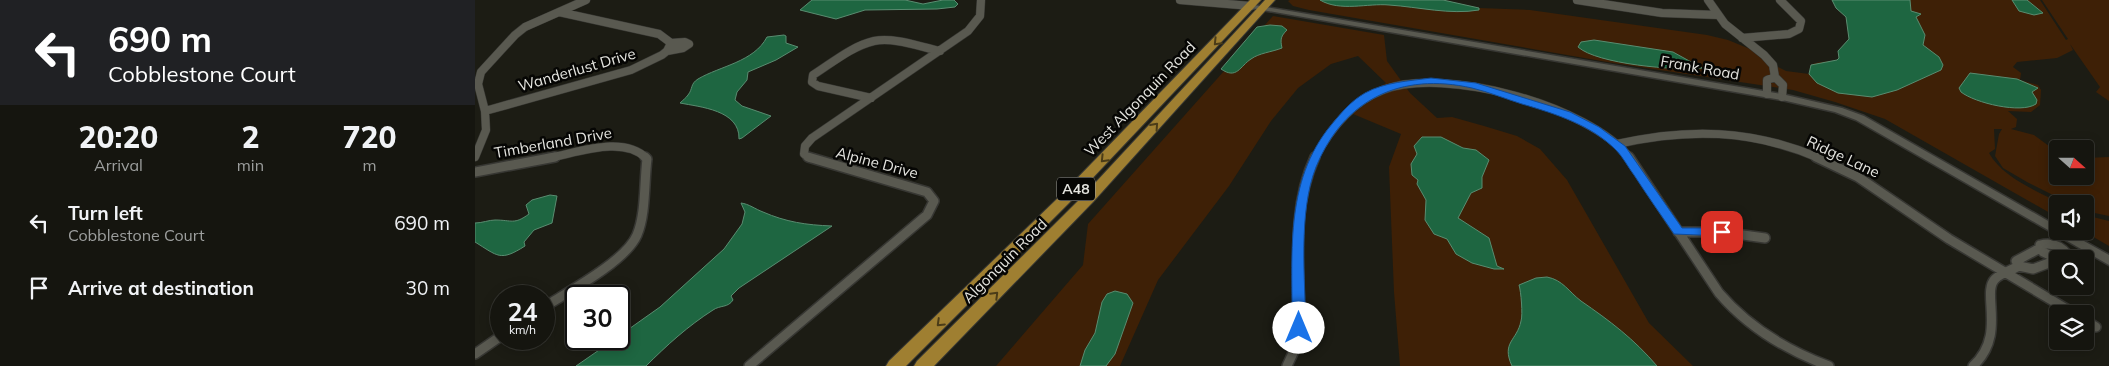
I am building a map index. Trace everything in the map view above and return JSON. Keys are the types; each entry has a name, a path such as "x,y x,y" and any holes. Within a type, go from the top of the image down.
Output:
{"main road":[{"name":"Algonquin Road","path":"926,364 1089,199 1260,4"},
{"name":"West Algonquin Road","path":"895,366 1260,4"}],"street":[{"path":"475,156 486,130 485,111 478,84 481,72 515,35 525,27 586,0"},
{"name":"Alpine Drive","path":"749,366 927,215 934,201 927,192 813,160 804,154 803,149 809,141 939,51 974,24 980,13 981,0"},
{"path":"1180,0 1260,4"},
{"path":"1577,0 1662,13 1718,15"},
{"path":"1708,0 1725,24 1765,55 1773,65 1777,78 1783,85 1783,97"},
{"path":"1742,38 1789,34 1799,29 1801,21 1780,0"},
{"name":"Frank Road","path":"1260,4 1767,94 1838,110 1860,118 2109,261"},
{"name":"Wanderlust Drive","path":"485,111 631,70 650,62 667,51 683,48 689,44 685,42 671,43 665,36 659,34 559,12"},
{"path":"871,98 815,85 812,82 813,75 859,46 876,41 889,41 939,51"},
{"path":"667,51 671,43"},
{"path":"1767,94 1767,80 1777,78"},
{"path":"1287,366 1296,345 1299,328 1299,223 1305,184 1314,159 1326,138 1347,112 1364,98 1385,88 1411,82 1431,81 1472,85 1567,114 1586,123 1617,144 1633,164 1719,293 1739,315 1777,342 1829,366"},
{"name":"Ridge Lane","path":"1617,144 1658,136 1687,133 1759,140 1803,152 1844,170 1881,190 1930,227 2059,305"},
{"name":"Timberland Drive","path":"475,172 613,146 631,148 644,154 647,159 637,234 634,241 619,257 555,300"},
{"path":"1678,232 1739,233 1765,238"},
{"path":"2061,248 2073,242"},
{"path":"2019,266 2016,261 2040,248 2040,245 2045,243 2063,250"},
{"path":"2040,248 2049,256"},
{"path":"1973,366 1981,359 1990,344 1993,329 1991,286 1995,279 2019,266 2033,269 2049,263"},
{"path":"475,354 490,344"}],"shaded area":[{"path":"812,0 905,0 923,4 954,0 958,4 955,7 937,9 865,10 836,19 800,10"},
{"path":"1320,0 1443,0 1479,8 1479,10 1457,12 1381,5 1336,6"},
{"path":"1443,0 1479,8 1530,10 1707,35 1728,40 1750,49 1762,59 1786,71 1809,74 1811,65 1839,59 1838,51 1849,39 1846,17 1836,8 1832,0 2040,0 2066,40 2068,39 2042,0 2109,0 2109,101 2096,92 2100,87 2070,44 2073,50 2057,58 2017,62 2013,67 2021,73 2020,80 2038,85 2041,90 2040,105 2031,112 2008,111 2017,119 2016,127 2011,129 2034,135 2049,146 2049,185 2094,185 2094,158 2109,157 2109,216 2094,213 2094,195 2053,195 2003,168 1995,156 1999,134 2002,129 1994,129 1995,149 1989,153 1995,162 2012,177 2049,198 2049,212 1885,119 1793,90 1613,63 1309,10 1293,6 1288,1"},
{"path":"1832,0 1910,0 1911,11 1921,14 1916,17 1925,35 1923,45 1939,57 1943,65 1941,70 1897,90 1872,97 1838,93 1817,83 1809,74 1811,65 1837,60 1839,58 1838,51 1849,39 1846,17 1836,8"},
{"path":"2012,0 2027,0 2043,13 2034,15 2019,11"},
{"path":"1273,16 1384,35 1387,61 1410,93 1437,118 1452,117 1484,126 1517,136 1540,149 1567,180 1649,323 1693,366 1400,366 1394,292 1389,167 1401,134 1353,114 1385,92 1379,87 1386,83 1358,56 1331,64 1298,88 1271,121 1229,186 1158,280 1120,366 996,366 1083,265 1088,224"},
{"path":"1282,26 1287,30 1281,38 1282,48 1254,57 1235,73 1226,72 1221,69 1257,27"},
{"path":"786,36 786,43 798,47 776,60 748,72 747,80 737,92 735,100 742,106 771,116 742,138 739,139 738,129 726,116 708,109 680,103 690,93 698,79 745,58 754,52 767,37"},
{"path":"1594,40 1673,52 1702,68 1656,67 1619,62 1588,53 1578,47 1581,42"},
{"path":"1970,73 2017,79 2038,88 2032,92 2037,100 2036,104 2020,108 1998,106 1968,96 1961,92 1959,88"},
{"path":"1422,137 1441,137 1463,148 1476,150 1489,160 1482,177 1482,188 1471,193 1458,218 1489,238 1497,266 1504,269 1494,269 1472,263 1456,254 1447,239 1434,234 1425,220 1426,200 1417,184 1418,180 1412,175 1411,164 1417,154 1414,146"},
{"path":"550,195 557,196 552,223 534,230 524,242 525,246 510,254 499,255 494,254 475,242 475,223 493,220 520,220 529,214 526,205 532,200"},
{"path":"741,203 788,221 832,226 739,288 731,296 733,300 731,303 716,308 695,323 646,366 576,366 599,350 630,350 630,328 660,307 724,249 742,224 745,212"},
{"path":"2094,217 2109,221 2109,246 2094,237"},
{"path":"1547,277 1562,284 1621,331 1657,366 1512,366 1508,352 1509,346 1522,318 1519,285 1536,278"},
{"path":"1115,291 1127,294 1133,303 1115,354 1106,366 1080,366 1085,350 1095,333 1102,302 1107,294"}],"route":[{"path":"1299,328 1299,223 1303,191 1310,167 1326,138 1351,108 1370,94 1396,85 1431,81 1472,85 1567,114 1604,134 1621,148 1678,232 1722,232"}]}
